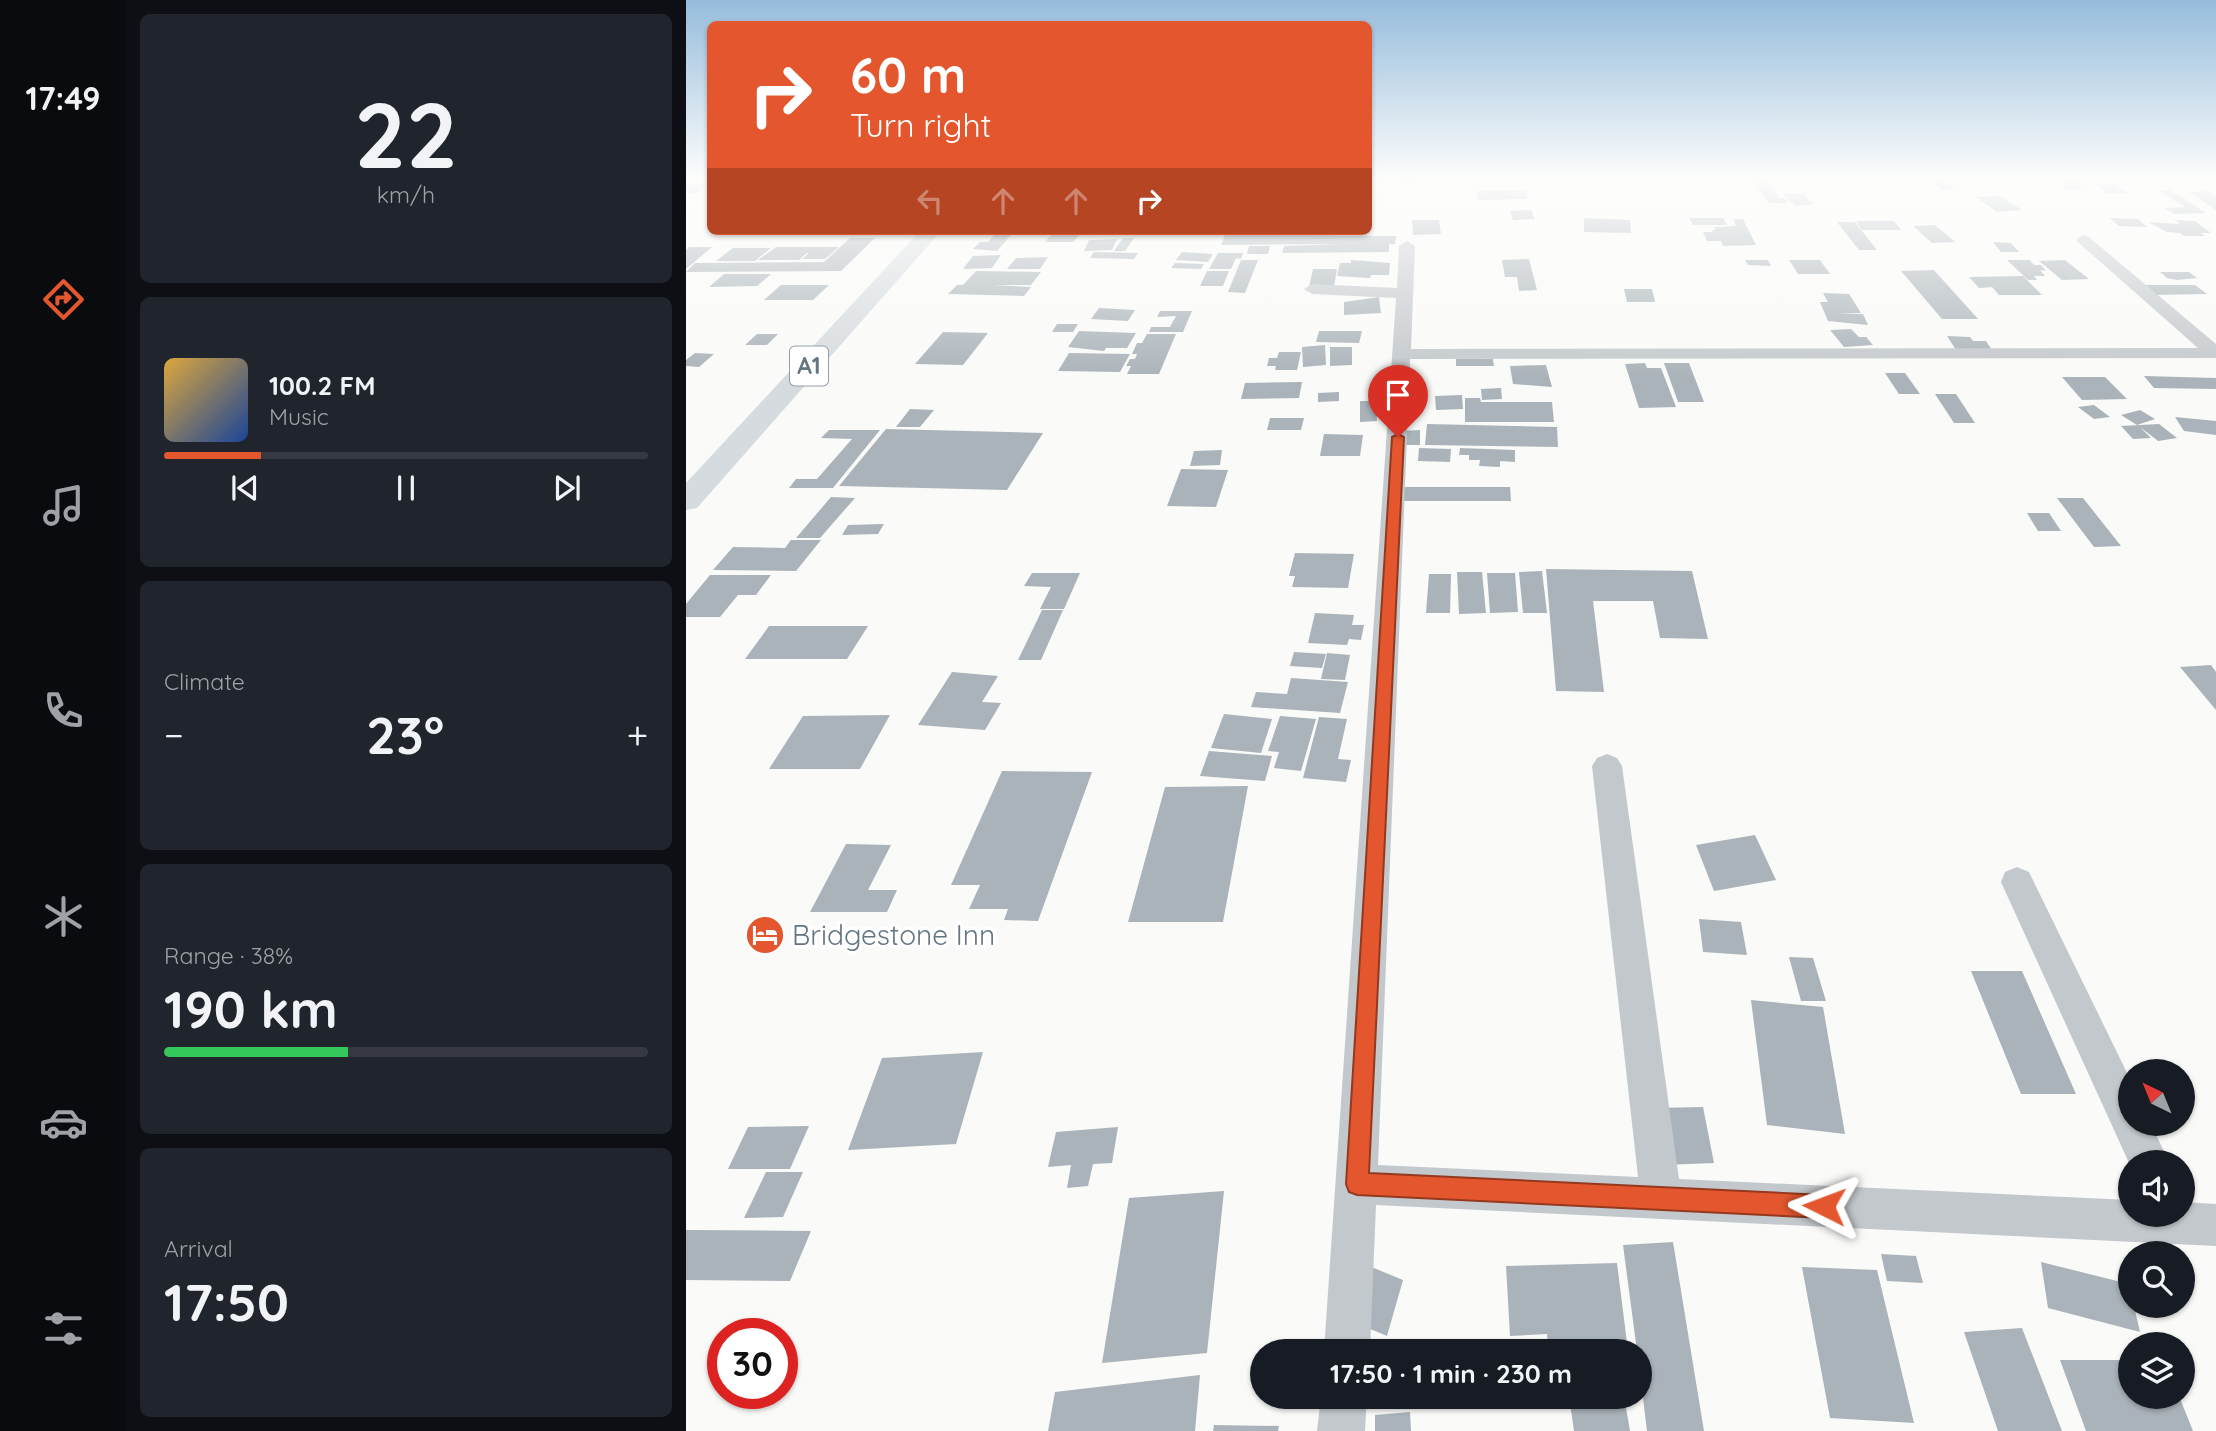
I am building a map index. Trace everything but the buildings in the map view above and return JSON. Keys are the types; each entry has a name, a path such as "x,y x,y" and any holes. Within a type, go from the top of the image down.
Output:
{"highway":[{"name":"A1","path":"686,501 918,246"}],"street":[{"path":"1347,1339 1407,246"},
{"path":"2091,246 2215,353"},
{"path":"1312,289 1406,293"},
{"path":"1402,354 2215,353"},
{"path":"1607,766 1661,1199"},
{"path":"2017,882 2118,1097"},
{"path":"1357,1184 2118,1218"},
{"path":"1342,1431 1343,1409"}],"place":[{"name":"Bridgestone Inn","path":"765,935"}],"route":[{"path":"1398,437 1357,1184 1824,1206"}]}
